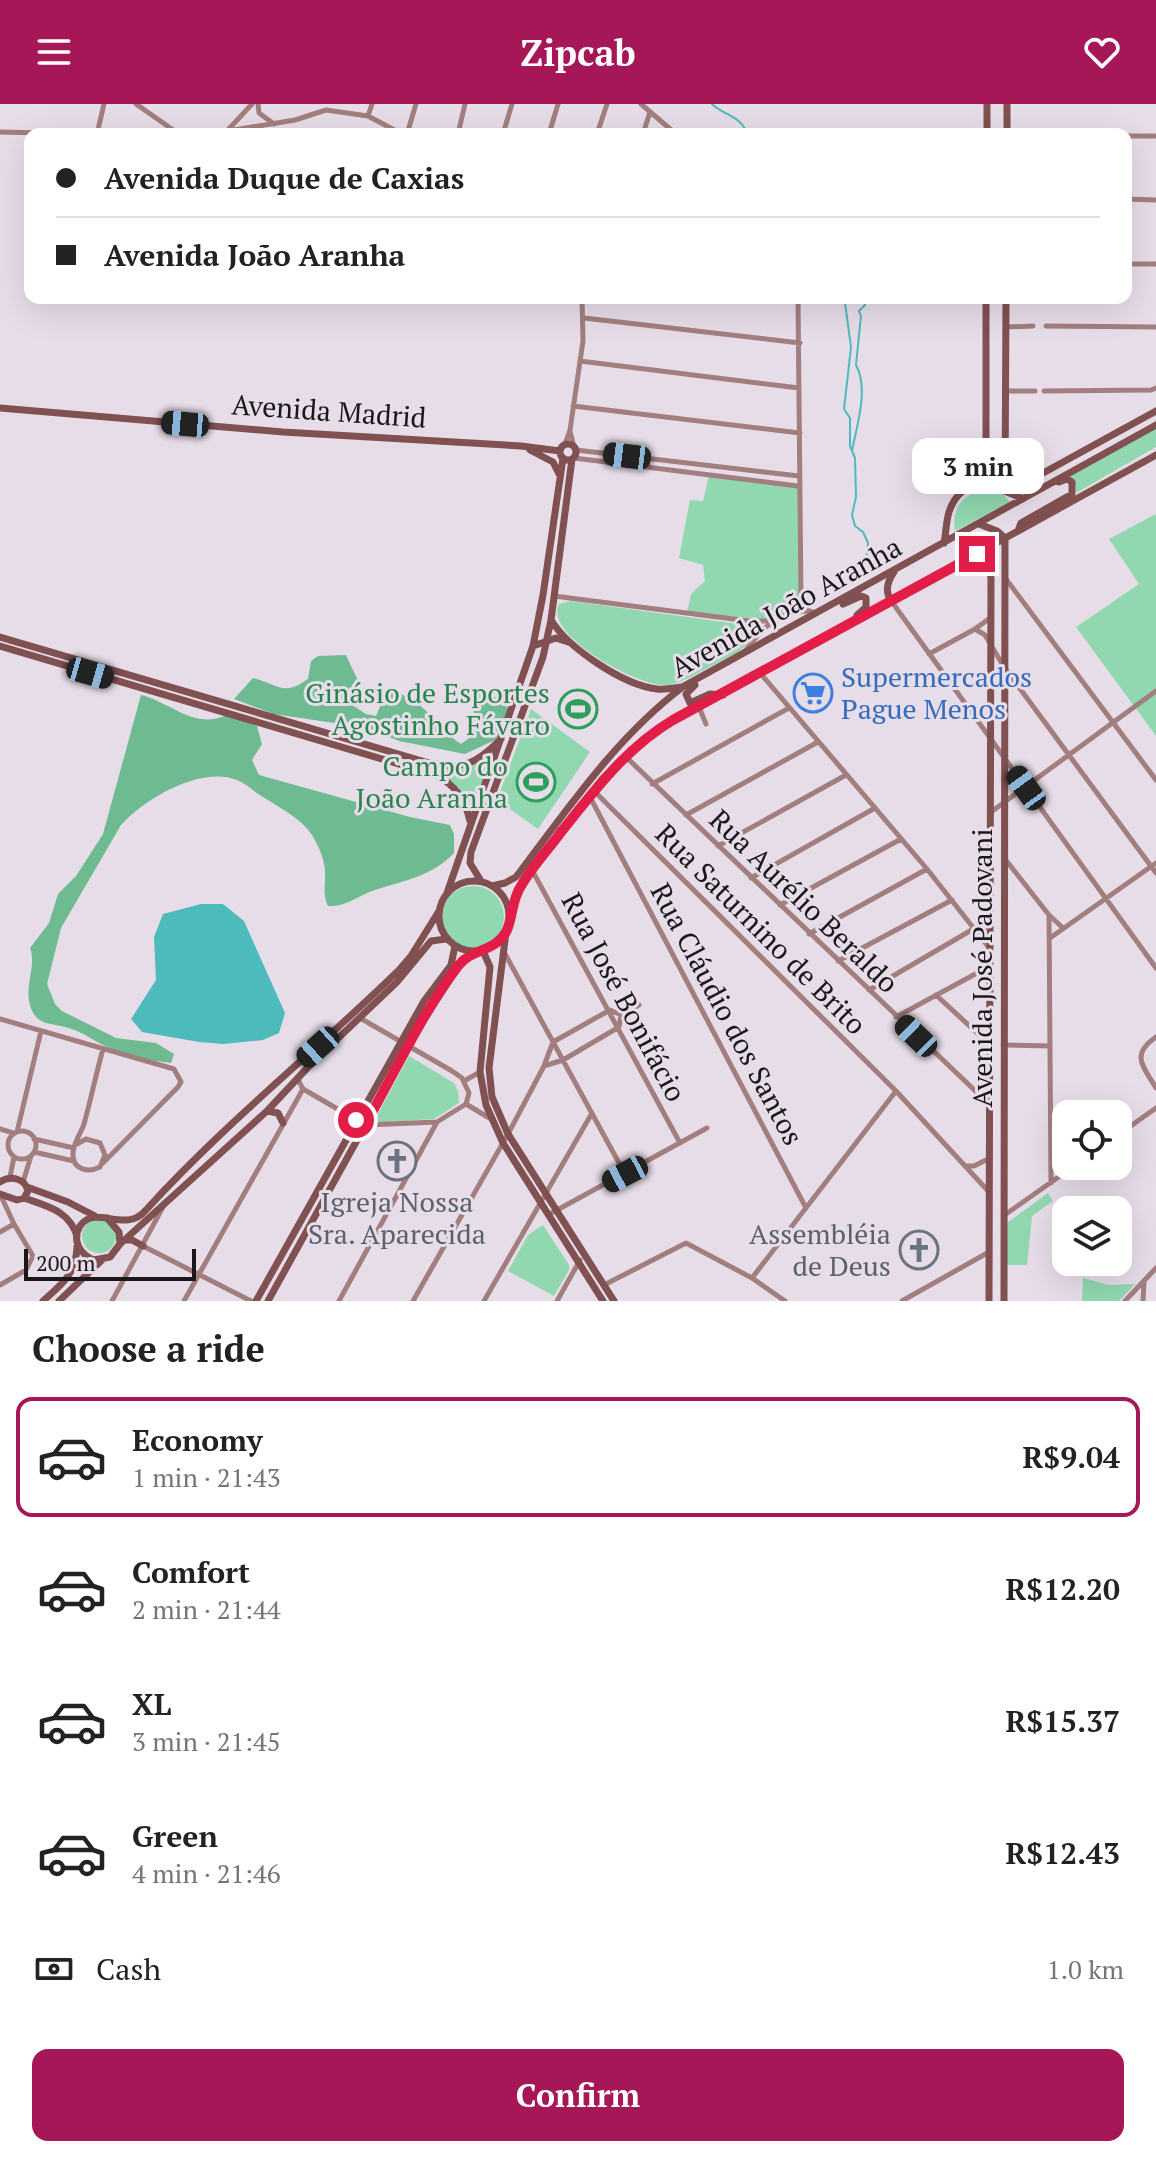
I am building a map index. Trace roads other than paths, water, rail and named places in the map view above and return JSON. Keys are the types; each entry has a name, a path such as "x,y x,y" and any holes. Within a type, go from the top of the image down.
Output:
{"street":[{"path":"96,128 104,104"},
{"path":"136,104 170,128"},
{"path":"230,128 255,104 259,113 275,124"},
{"path":"368,116 372,104"},
{"path":"406,128 416,104"},
{"path":"459,128 465,104"},
{"path":"505,128 512,104"},
{"path":"551,128 558,104"},
{"path":"599,128 607,104"},
{"path":"641,104 669,128"},
{"path":"987,104 987,128"},
{"path":"1007,104 1007,128"},
{"path":"250,128 275,124 326,107 368,116 392,128"},
{"path":"645,128 650,112"},
{"path":"0,132 24,133"},
{"path":"1132,136 1156,136"},
{"path":"1132,199 1156,200"},
{"path":"1132,264 1156,264"},
{"path":"481,881 470,863 471,852 548,639 580,361 583,304"},
{"path":"742,655 759,632 790,612 801,600 798,304"},
{"path":"986,304 986,450"},
{"path":"1005,490 1006,304"},
{"path":"584,318 800,343"},
{"path":"1006,327 1033,326"},
{"path":"1046,326 1156,327"},
{"path":"580,361 799,388"},
{"path":"1044,391 1153,389"},
{"path":"1005,391 1035,391"},
{"path":"573,406 800,433"},
{"name":"Avenida Madrid","path":"0,408 269,431 521,446 799,476"},
{"path":"1005,468 1020,477 1034,478 1156,411"},
{"name":"Avenida João Aranha","path":"492,886 516,877 599,770 649,717 684,686 1156,425"},
{"path":"986,450 989,443 994,442 1001,443 1005,448"},
{"path":"521,446 557,465 559,485"},
{"name":"Avenida João Aranha","path":"944,543 950,509 984,467 986,450"},
{"path":"14,1157 3,1179 25,1184 96,1217 124,1222 144,1213 200,1156 399,970 418,946 447,893 533,646 559,485 569,452"},
{"name":"Avenida Madrid","path":"569,452 798,486"},
{"name":"Avenida João Aranha","path":"509,916 518,890 592,794 625,757 657,730 1156,455"},
{"path":"1018,531 1021,523 1070,496 1074,489 1067,479 1039,490"},
{"path":"967,490 983,485 1005,490 1023,499"},
{"path":"978,524 990,527 1005,538"},
{"name":"Avenida José Padovani","path":"1004,1301 1005,538"},
{"name":"Avenida José Padovani","path":"977,554 988,563 991,579 989,1301"},
{"path":"895,571 887,587 892,602 1156,968"},
{"path":"991,579 997,571 1005,577 1156,780"},
{"path":"554,596 749,621 772,621"},
{"path":"827,637 831,630 863,612 867,600 861,596 835,605"},
{"path":"801,600 814,612"},
{"path":"790,612 814,612"},
{"path":"929,654 991,617"},
{"path":"551,620 593,662 649,687 666,689 684,686"},
{"path":"749,621 759,632"},
{"path":"975,629 985,635 1004,667 1154,865 1156,873"},
{"path":"0,637 436,775 457,790 470,821"},
{"path":"533,646 556,638 574,645"},
{"path":"0,646 452,767 473,762 501,739"},
{"path":"721,665 717,672 688,689 686,699 690,703 710,694 723,695"},
{"path":"761,674 927,869 990,949"},
{"path":"1004,693 1011,687 1019,687"},
{"path":"991,812 1156,691"},
{"path":"699,707 706,724"},
{"path":"652,784 789,708"},
{"path":"685,815 818,742"},
{"name":"Rua Aurélio Beraldo","path":"625,757 990,1106"},
{"path":"718,846 846,775"},
{"name":"Rua Saturnino de Brito","path":"592,794 612,809 896,1091 990,1194"},
{"name":"Rua Cláudio dos Santos","path":"592,794 602,819 806,1208"},
{"path":"751,878 875,808"},
{"path":"602,819 612,809"},
{"path":"780,905 901,839"},
{"path":"1005,859 1063,928"},
{"path":"1050,938 1154,865"},
{"path":"809,934 927,869"},
{"name":"Rua José Bonifácio","path":"532,870 680,1143"},
{"path":"1004,887 1012,880 1022,880"},
{"path":"447,893 462,883 481,881 492,886 506,901 509,916 502,947 489,1082 508,1134 545,1194 578,1263 603,1301"},
{"path":"838,961 952,900"},
{"path":"439,911 439,921 446,939 472,952 483,951 496,944 506,932"},
{"path":"1049,915 1051,1183"},
{"path":"869,990 975,928 983,929 990,925"},
{"path":"59,1301 267,1111 397,982 431,941 446,939"},
{"path":"122,1242 132,1240 253,1301 424,1001 451,965 455,946"},
{"path":"502,947 625,1174"},
{"path":"483,951 490,967 480,1072 491,1119 541,1203 583,1254 614,1301"},
{"path":"268,1301 409,1046 457,968 472,952"},
{"path":"896,1017 990,966"},
{"path":"936,995 990,1044"},
{"path":"621,1015 639,1005"},
{"path":"413,1301 508,1134 544,1066 553,1042 610,1010 621,1015"},
{"path":"544,1066 563,1060 619,1027 621,1015"},
{"path":"297,1078 303,1089 365,1125 437,1122 466,1104 469,1093 464,1081 452,1071 360,1018"},
{"path":"0,1019 174,1069 181,1082 96,1169 86,1171 74,1161 32,1154 20,1159 14,1157 8,1146 0,1144"},
{"path":"8,1146 15,1133 41,1031"},
{"path":"1156,1037 1141,1050 1140,1059 1156,1088"},
{"path":"1003,1045 1050,1046"},
{"path":"74,1161 75,1146 103,1049"},
{"path":"464,1081 480,1072"},
{"path":"184,1301 303,1089"},
{"path":"752,1278 896,1091"},
{"path":"466,1104 491,1119"},
{"path":"1132,1125 1156,1108"},
{"path":"267,1111 278,1113 283,1123"},
{"path":"484,1301 592,1113"},
{"path":"339,1301 437,1122"},
{"path":"83,1126 86,1139"},
{"path":"552,1213 707,1128"},
{"path":"0,1129 27,1132 34,1139 75,1146 86,1139 100,1143 104,1151 103,1163"},
{"path":"24,1198 34,1139"},
{"path":"104,1151 121,1145"},
{"path":"965,1166 974,1166 990,1158"},
{"path":"1006,1214 1055,1180"},
{"path":"1,1195 13,1200 24,1198 58,1210 70,1222 87,1257 102,1260"},
{"path":"0,1285 26,1270 33,1256 1,1195"},
{"path":"10,1214 13,1200"},
{"path":"112,1301 163,1207"},
{"path":"43,1301 71,1275 77,1261 77,1240 83,1223 96,1217"},
{"path":"107,1218 117,1226 122,1242"},
{"path":"0,1232 14,1224"},
{"path":"604,1285 686,1243 752,1278 785,1301"},
{"path":"902,1301 990,1252"},
{"path":"557,1301 583,1254"},
{"path":"1125,1301 1155,1270"},
{"path":"1143,1301 1144,1281"}],"water":[{"path":"201,904 223,904 244,921 285,1013 279,1033 263,1040 223,1044 199,1042 142,1032 131,1019 156,980 154,937 163,914"}],"waterway":[{"path":"712,104 737,119 745,128"},
{"path":"845,304 851,347 844,409 850,418 850,446 855,458 856,497 852,515 855,526 863,532 868,543 861,574"},
{"path":"852,451 862,395 856,365 859,311 865,304"}],"place":[{"name":"Supermercados Pague Menos","path":"813,693"},
{"name":"Ginásio de Esportes Agostinho Fávaro","path":"578,709"},
{"name":"Campo do João Aranha","path":"536,782"},
{"name":"Igreja Nossa Sra. Aparecida","path":"397,1161"},
{"name":"Assembléia de Deus","path":"919,1250"}]}
